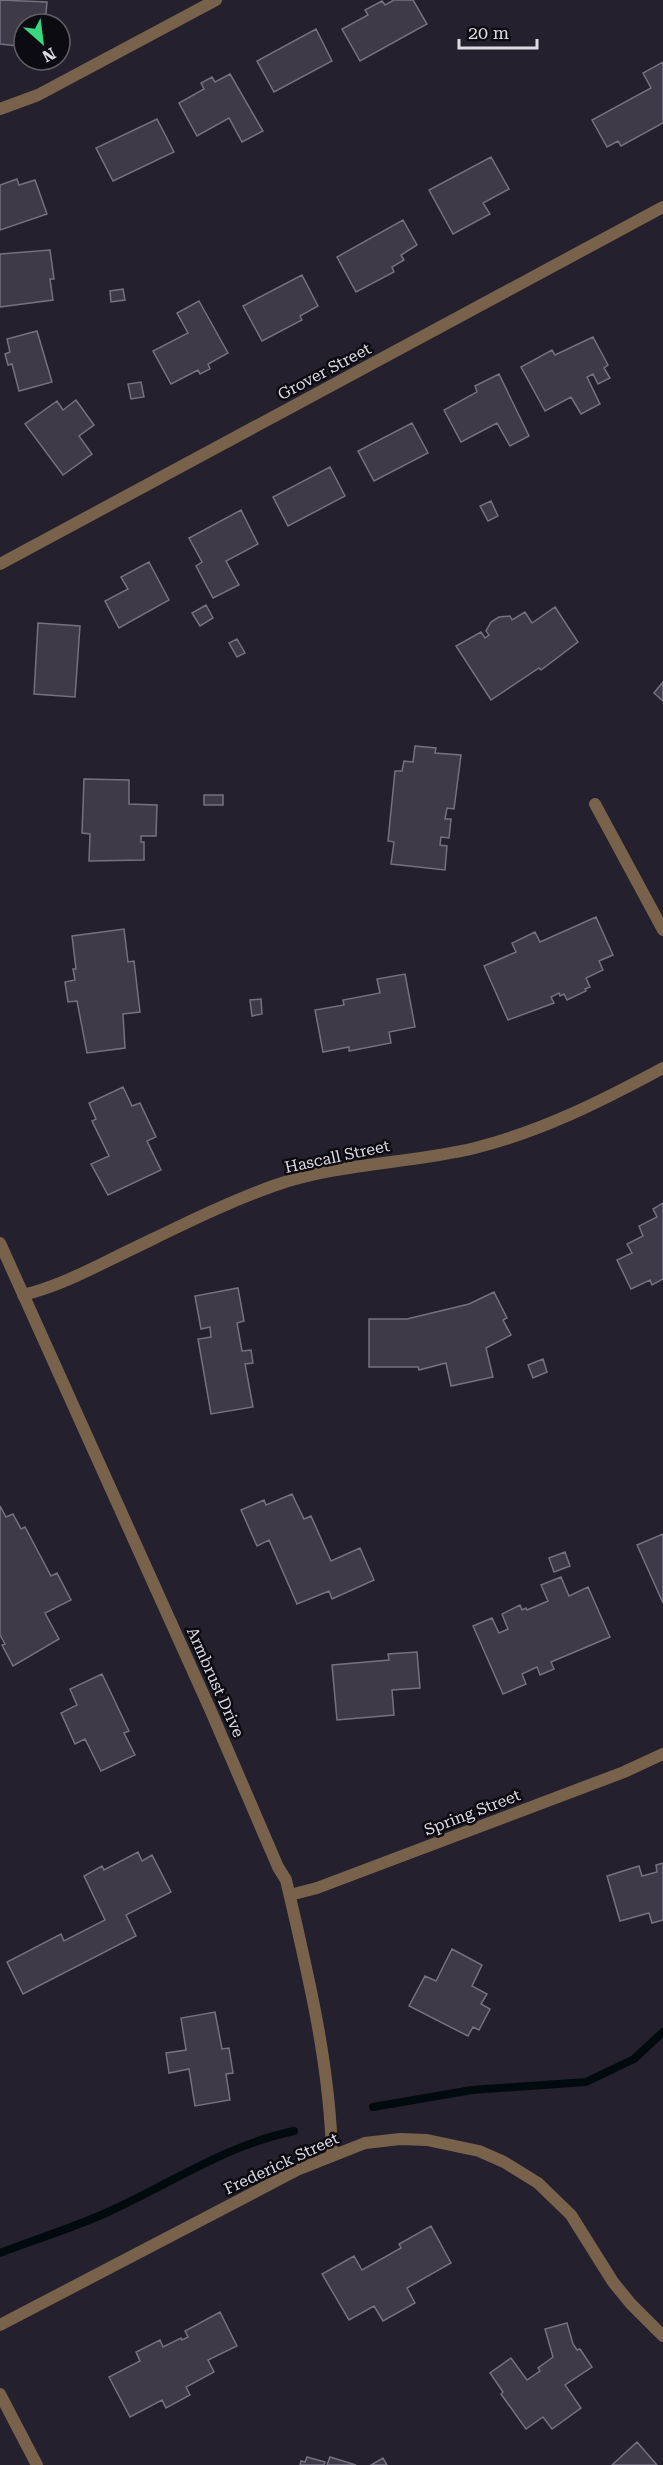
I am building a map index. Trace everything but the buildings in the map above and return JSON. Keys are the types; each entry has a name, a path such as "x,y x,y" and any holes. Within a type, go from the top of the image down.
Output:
{"street":[{"path":"0,109 38,95 216,0"},
{"name":"Grover Street","path":"0,564 663,207"},
{"path":"595,804 663,930"},
{"name":"Hascall Street","path":"23,1295 64,1282 210,1211 275,1185 338,1170 473,1148 540,1128 587,1108 663,1068"},
{"name":"Armbrust Drive","path":"0,1243 210,1709 278,1867 286,1880 319,2029 330,2113 332,2156"},
{"name":"Spring Street","path":"290,1895 317,1888 624,1772 663,1754"},
{"name":"Frederick Street","path":"0,2325 297,2170 365,2142 418,2140 453,2144 479,2151 504,2162 538,2183 571,2215 613,2282 663,2336"},
{"path":"0,2394 37,2465"}],"waterway":[{"path":"373,2107 472,2090 586,2082 634,2059 663,2032"},
{"path":"0,2253 108,2212 222,2155 269,2137 294,2131"}]}
